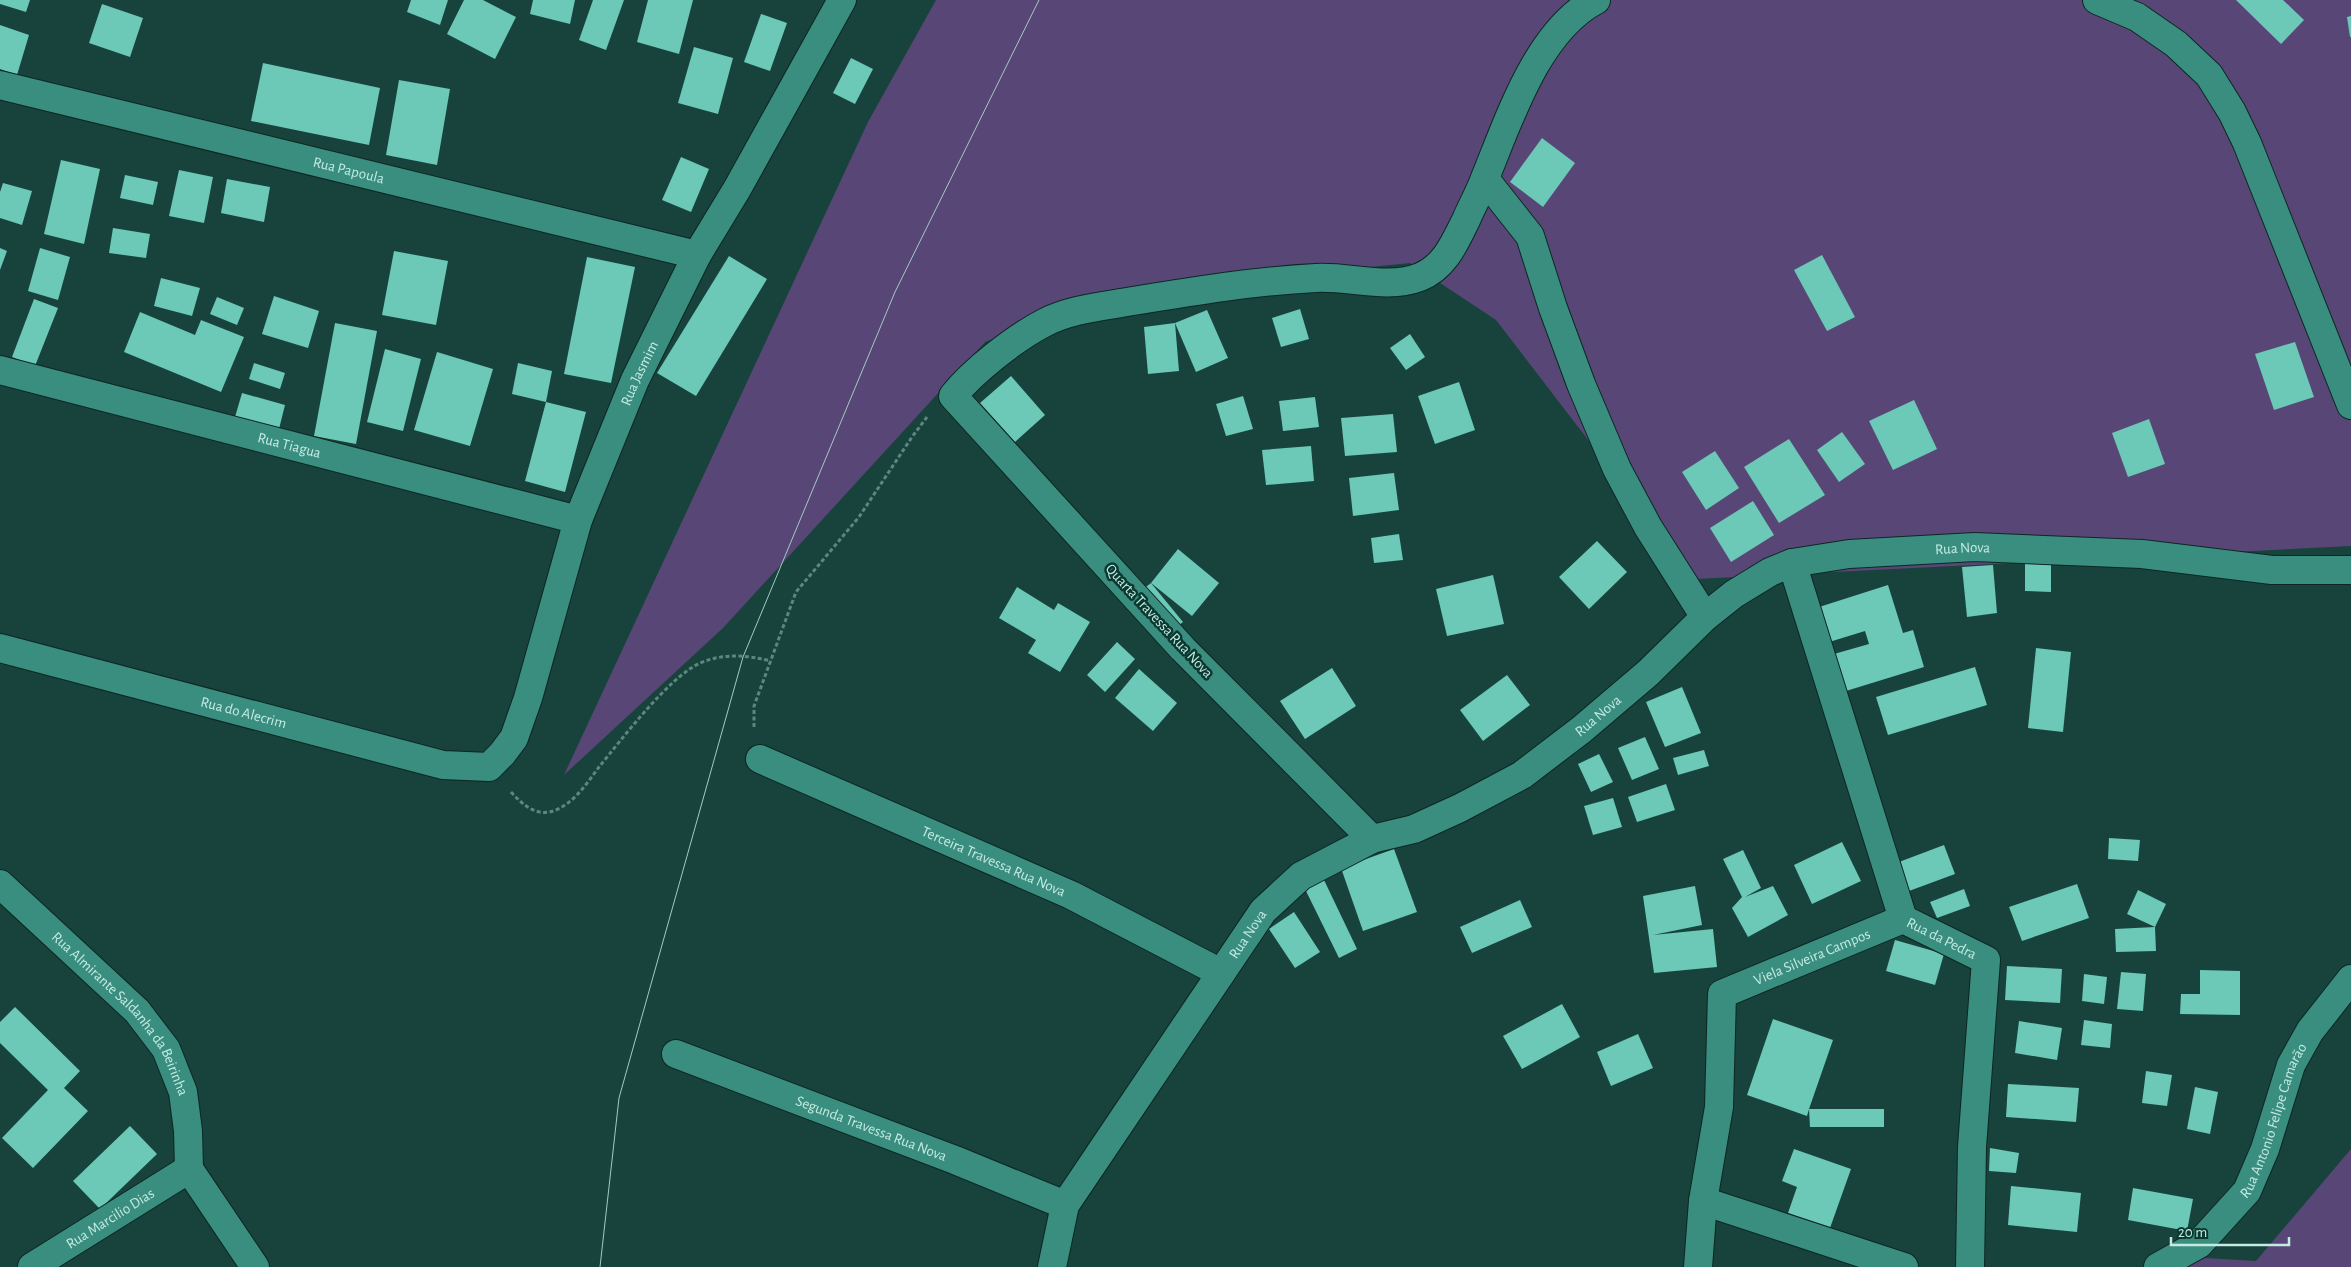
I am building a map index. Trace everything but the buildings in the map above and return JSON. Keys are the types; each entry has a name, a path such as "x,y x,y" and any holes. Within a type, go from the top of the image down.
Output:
{"street":[{"name":"Rua Jasmim","path":"489,767 514,738 528,698 578,520 635,380 697,255 737,189 842,0"},
{"path":"953,396 974,373 1045,322 1086,309 1268,281 1319,277 1394,283 1421,277 1436,267 1450,252 1485,179 1503,131 1526,82 1549,45 1569,19 1596,0"},
{"path":"2097,0 2137,17 2176,44 2209,75 2232,112 2247,143 2351,405"},
{"name":"Rua Papoula","path":"0,85 697,255"},
{"path":"1485,179 1530,236 1553,308 1581,384 1617,470 1648,527 1705,617"},
{"name":"Rua Tiagua","path":"0,370 578,520"},
{"name":"Quarta Travessa Rua Nova","path":"953,396 1183,649 1372,839"},
{"name":"Rua Nova","path":"1052,1267 1065,1205 1262,911 1301,876 1372,839 1414,829 1460,808 1522,775 1581,730 1648,674 1705,617 1734,594 1770,572 1792,563 1849,554 1975,547 2142,554 2272,570 2351,570"},
{"name":"Rua da Pedra","path":"1792,563 1903,919 1986,960 1972,1147 1970,1267"},
{"name":"Rua do Alecrim","path":"0,648 443,765 469,768 489,767"},
{"name":"Terceira Travessa Rua Nova","path":"760,759 1071,896 1221,973"},
{"name":"Rua Almirante Saldanha da Beirinha","path":"0,884 137,1011 166,1049 183,1092 188,1131 189,1169"},
{"name":"Viela Silveira Campos","path":"1703,1201 1719,1107 1722,994 1903,919"},
{"name":"Rua Antonio Felipe Camarão","path":"2158,1267 2199,1244 2246,1191 2265,1150 2291,1065 2310,1031 2351,979"},
{"name":"Segunda Travessa Rua Nova","path":"676,1054 955,1160 1065,1205"},
{"path":"189,1169 255,1267"},
{"name":"Rua Marcilio Dias","path":"32,1267 189,1169"},
{"path":"1698,1267 1703,1201 1904,1267"}],"path":[{"path":"760,759 754,738 754,706 796,592 859,517 912,437 940,400 953,396"},
{"path":"489,767 521,804 531,810 544,813 556,810 575,798 625,735 671,684 699,664 727,654 771,661"}],"shaded area":[{"path":"936,0 2351,0 2351,546 1695,579 1496,320 1410,263 1109,293 985,342 723,628 564,775 868,122"},
{"path":"2351,1149 2351,1267 2186,1267 2205,1258 2256,1261"}],"tram line":[{"path":"600,1267 619,1098 743,657 895,292 1039,0"}]}
